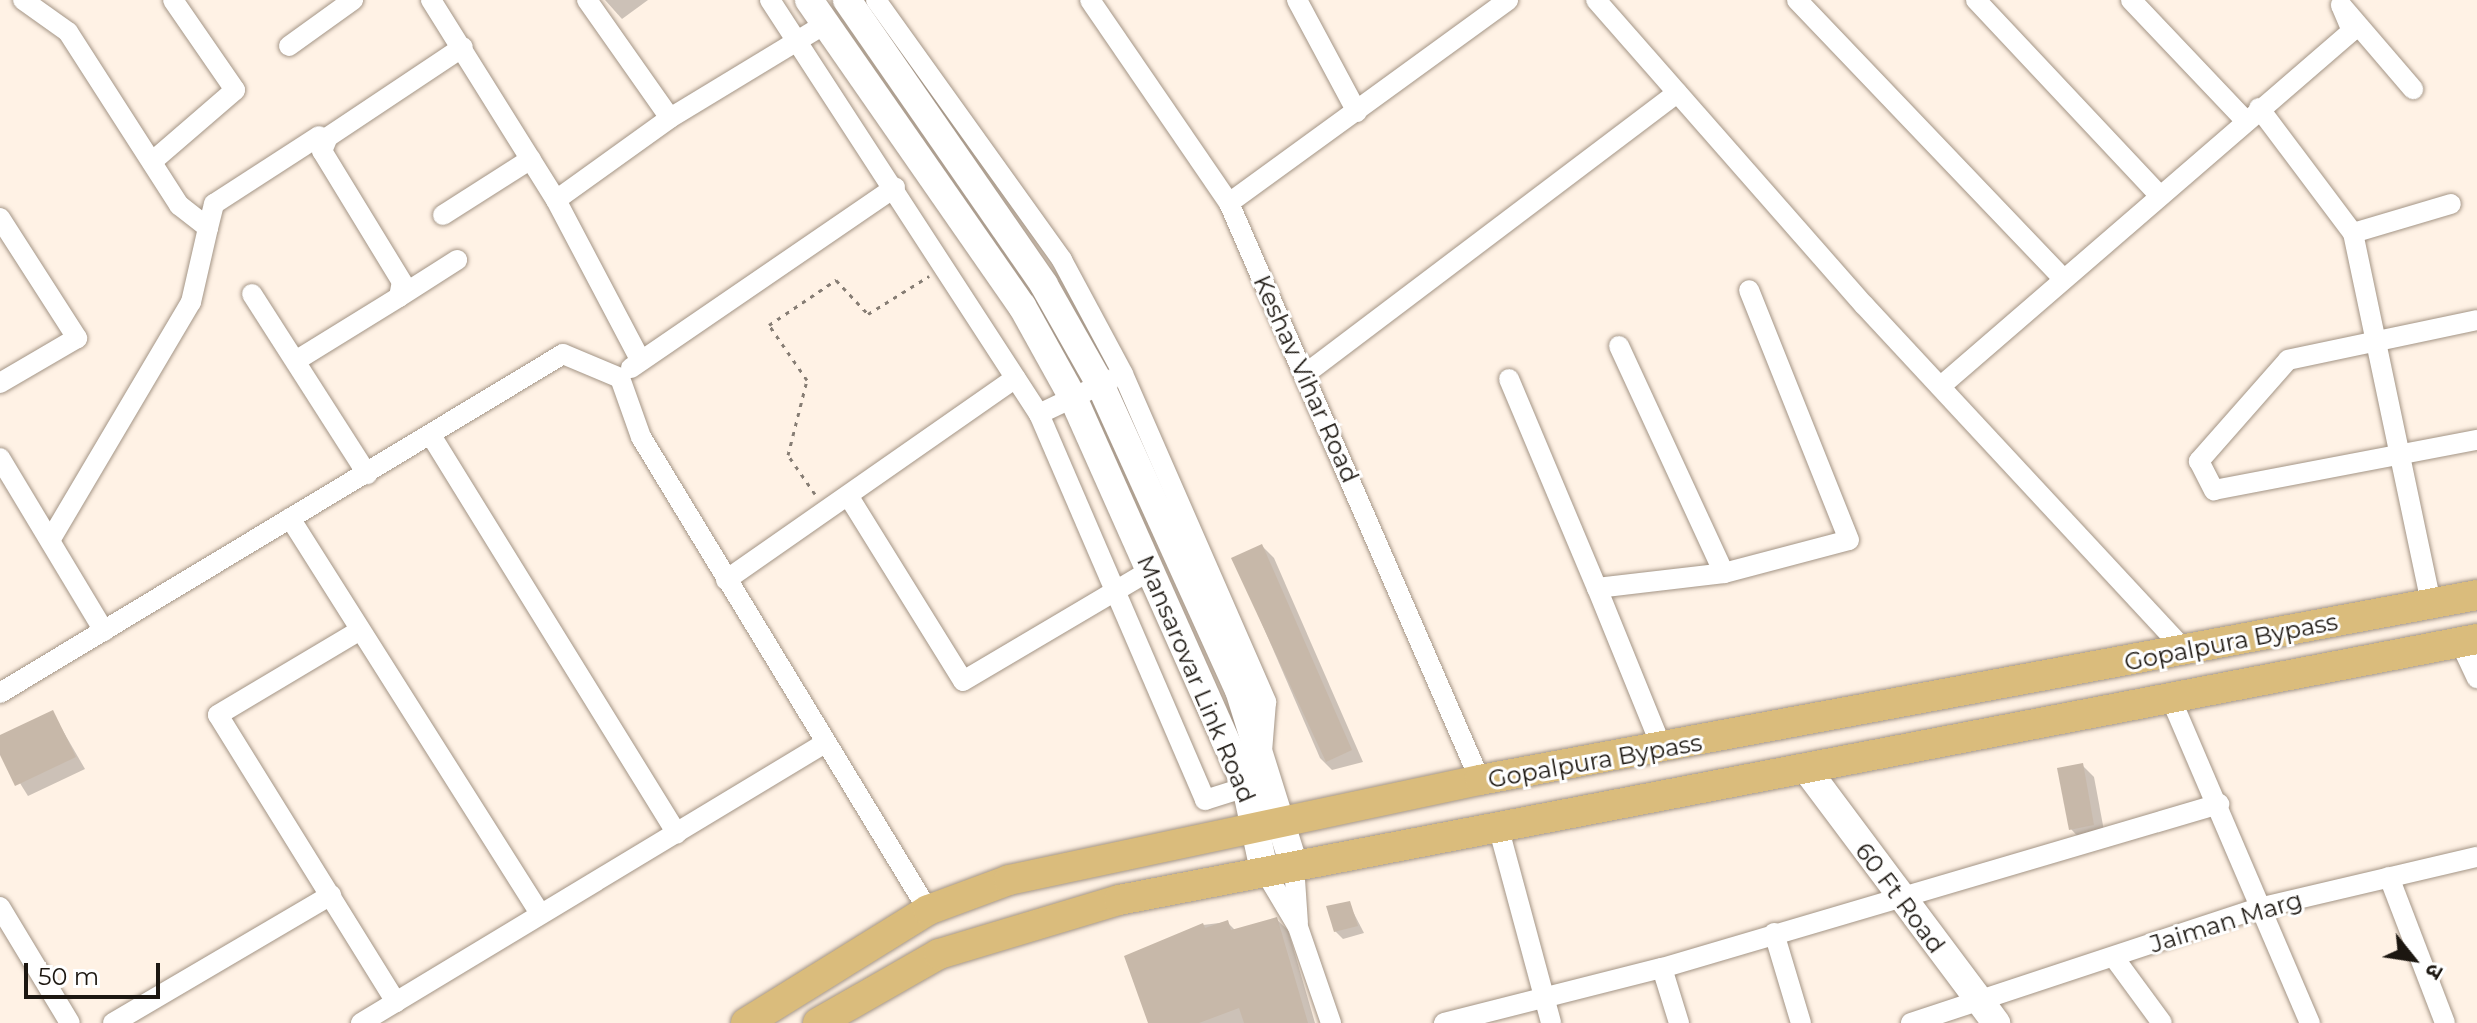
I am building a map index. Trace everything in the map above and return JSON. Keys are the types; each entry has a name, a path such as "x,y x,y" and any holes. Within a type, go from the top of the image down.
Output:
{"main road":[{"name":"Gopalpura Bypass","path":"746,1023 928,910 1009,880 1480,780 2477,595"},
{"name":"Gopalpura Bypass","path":"818,1023 939,954 1015,927 1264,870 1807,770 2468,641"}],"street":[{"path":"23,0 68,32 154,160 179,205 208,228"},
{"path":"154,160 235,90 173,0"},
{"path":"289,46 353,0"},
{"path":"431,0 556,200 640,359"},
{"path":"587,0 670,118"},
{"path":"770,0 895,187 1039,414 1205,800 1246,787"},
{"name":"Mansarovar Link Road","path":"809,0 1022,306 1074,400 1246,787 1294,865 1298,927"},
{"name":"Mansarovar Link Road","path":"847,0 1112,379 1262,752 1269,824 1264,870 1298,927"},
{"path":"876,0 1062,260 1112,379 1074,400 1039,414"},
{"name":"Keshav Vihar Road","path":"1090,0 1229,203 1480,780"},
{"path":"1297,0 1357,112"},
{"path":"1596,0 1941,386 2186,651"},
{"path":"1797,0 2064,279"},
{"path":"1976,0 2159,195"},
{"path":"2131,0 2252,114 2353,233 2372,345 2431,603"},
{"path":"1229,203 1357,112 1500,3"},
{"path":"1941,386 2252,114 2352,31 2341,5 2413,89"},
{"path":"556,200 670,118 825,24"},
{"path":"399,297 402,282 322,151 328,137 463,47"},
{"path":"1304,375 1677,93"},
{"path":"50,540 191,302 214,204 319,136"},
{"path":"443,215 531,159"},
{"path":"620,378 640,359 895,187"},
{"path":"2353,233 2451,204"},
{"path":"0,218 77,338 0,383"},
{"path":"297,360 457,260"},
{"path":"1597,588 1724,573 1849,540 1749,290"},
{"path":"252,294 367,474"},
{"path":"2477,320 2372,345 2288,360 2199,461 2214,490 2477,440"},
{"path":"1619,346 1724,573"},
{"path":"0,693 290,518 432,437 563,354 620,378 641,437 928,910"},
{"path":"726,580 828,512 1016,378"},
{"path":"1509,379 1662,748"},
{"path":"432,437 677,833"},
{"path":"0,458 104,631"},
{"path":"849,497 963,681 1151,570"},
{"path":"290,518 357,632 539,912"},
{"path":"357,632 218,715 396,1002"},
{"path":"2468,641 2477,678"},
{"path":"2171,699 2219,804 2259,908 2310,1023"},
{"path":"361,1023 539,912 825,743"},
{"name":"60 Ft Road","path":"1807,770 1895,897 1996,1023"},
{"path":"1444,1023 1662,968 2219,804"},
{"path":"1498,826 1551,1023"},
{"name":"Jaiman Marg","path":"1911,1023 1978,998 2115,959 2259,908 2477,857"},
{"path":"2389,877 2445,1023"},
{"path":"113,1023 331,895"},
{"path":"0,907 70,1023"},
{"path":"1298,927 1331,1023"},
{"path":"1774,933 1801,1023"},
{"path":"2115,959 2162,1023"},
{"path":"1662,968 1679,1023"}],"path":[{"path":"828,512 788,455 807,380 769,325 836,280 868,314 946,266"}],"building":[{"path":"1262,544 1352,750 1326,762 1231,558"},
{"path":"53,710 76,757 15,786 0,755 0,735"},
{"path":"2083,763 2094,825 2069,830 2057,768"},
{"path":"1350,901 1358,926 1334,932 1326,906"},
{"path":"1277,917 1308,1023 1244,1023 1239,1008 1199,1023 1148,1023 1124,956 1203,923 1205,928 1228,920 1231,930"}]}
